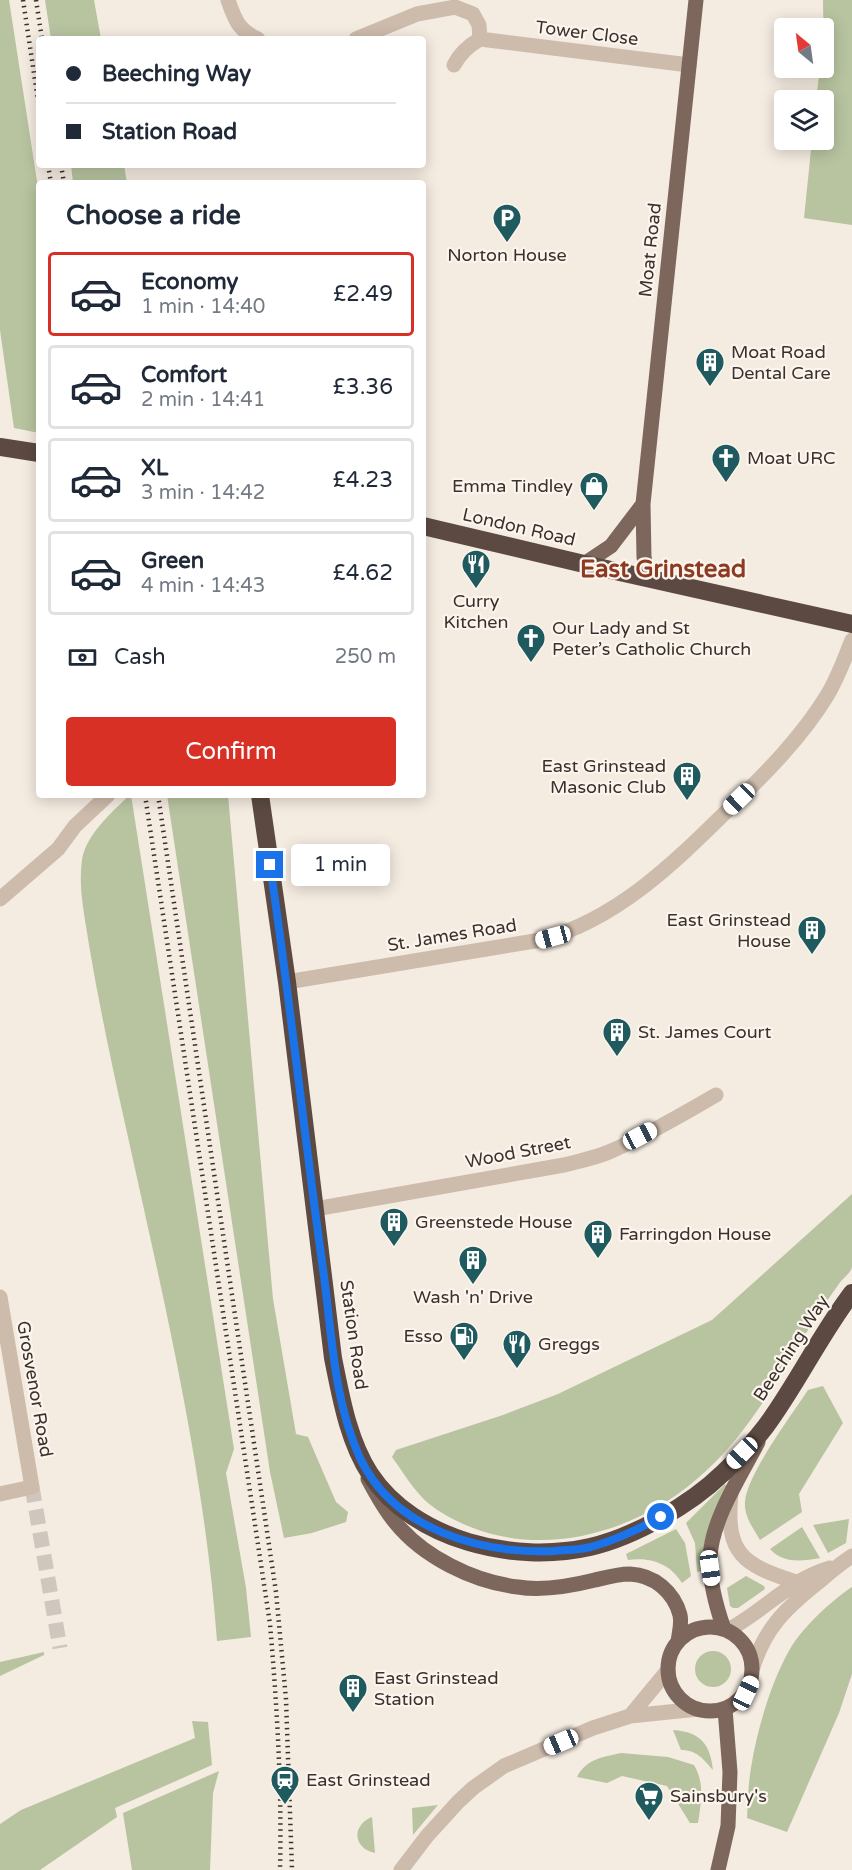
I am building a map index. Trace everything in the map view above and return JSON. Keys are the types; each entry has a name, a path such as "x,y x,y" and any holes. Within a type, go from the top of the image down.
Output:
{"highway":[{"path":"0,447 36,453"},
{"name":"London Road","path":"426,527 852,624"},
{"name":"Station Road","path":"260,798 287,982 333,1359 345,1413 360,1458"},
{"name":"Beeching Way","path":"360,1458 378,1484 399,1506 440,1532 462,1540 505,1550 527,1552 589,1547 614,1539 640,1529 722,1475 766,1426 852,1293"}],"main road":[{"name":"Moat Road","path":"648,578 644,557 643,504 696,0"},
{"path":"584,564 611,546 643,504"},
{"name":"Beeching Way","path":"726,1629 717,1610 710,1555 718,1522 766,1426"},
{"name":"Station Road","path":"360,1458 378,1497 395,1522 411,1538 450,1565 471,1575 518,1587 543,1588 618,1575 644,1576 662,1586 673,1600 680,1614 678,1642"},
{"path":"710,1626 726,1629 738,1636 746,1645 753,1667 746,1693 725,1709 711,1711 698,1709 680,1699 674,1690 668,1670 672,1651 678,1642 699,1628 710,1626"},
{"path":"718,1870 728,1826 730,1772 725,1709"}],"street":[{"path":"228,0 235,19 245,33 252,36"},
{"path":"363,36 417,14 455,7 473,14 479,25 480,39 468,46 454,65"},
{"name":"Tower Close","path":"480,39 689,65"},
{"name":"St. James Road","path":"287,982 515,945 553,937 595,918 654,880 782,755 829,693 852,640"},
{"path":"0,899 58,849 105,798"},
{"name":"Wood Street","path":"315,1209 564,1165 586,1159 607,1153 628,1143 716,1095"},
{"name":"Grosvenor Road","path":"0,1297 32,1486 0,1494"},
{"path":"731,1494 730,1529 740,1552 752,1564 796,1582"},
{"path":"753,1667 759,1648 771,1627 793,1602 834,1567 852,1556"},
{"path":"726,1629 743,1623 796,1582 834,1567"},
{"path":"630,1716 668,1670"},
{"path":"401,1870 427,1836 458,1802 488,1776 526,1756 593,1728 630,1716 698,1709"}],"green space":[{"path":"0,0 9,0 37,180 36,432 14,428 0,330"},
{"path":"45,0 94,0 100,36 51,36"},
{"path":"823,0 852,0 852,225 804,218 811,150 834,150 834,90 817,90 819,78 834,78 834,18 823,18"},
{"path":"71,168 124,168 126,180 73,180"},
{"path":"126,798 131,798 234,1449 226,1473 246,1588 251,1637 217,1641 211,1575 192,1444 167,1314 105,1032 81,892 84,850 101,825"},
{"path":"167,798 228,798 273,1299 296,1434 308,1437 336,1502 348,1512 346,1522 312,1533 284,1538 270,1472"},
{"path":"852,1194 852,1267 850,1271 826,1302 771,1390 735,1440 707,1470 682,1491 655,1508 626,1523 595,1533 563,1539 531,1540 499,1536 468,1526 433,1507 418,1493 392,1457 396,1450 503,1415 558,1394 712,1320"},
{"path":"823,1386 843,1423 799,1494 802,1512 760,1540 746,1512 747,1491 761,1461 808,1390"},
{"path":"725,1484 729,1487 709,1527 702,1571 697,1572 695,1543 686,1523"},
{"path":"849,1519 846,1543 828,1553 813,1525"},
{"path":"802,1527 820,1558 787,1559 770,1549"},
{"path":"676,1529 685,1543 691,1576 682,1583 665,1566 658,1563 628,1560 626,1554"},
{"path":"746,1576 764,1586 765,1589 738,1608 733,1608 730,1606 727,1588"},
{"path":"852,1587 852,1674 839,1713 787,1832 747,1818 750,1774 757,1738 771,1691 783,1662 795,1641 810,1624"},
{"path":"713,1651 726,1656 731,1669 726,1682 713,1687 700,1682 695,1669 700,1656"},
{"path":"44,1652 44,1655 0,1676 0,1662"},
{"path":"192,1721 208,1722 212,1765 115,1808 117,1817 40,1870 0,1870 0,1824 21,1810 195,1738"},
{"path":"673,1730 690,1733 702,1741 709,1753 713,1770 696,1753 681,1750"},
{"path":"621,1753 668,1757 694,1765 701,1786 698,1823 690,1823 667,1786 622,1776 607,1783 577,1777 590,1763"},
{"path":"219,1771 213,1793 210,1870 132,1870 123,1813"},
{"path":"438,1805 413,1835 412,1808"},
{"path":"372,1817 375,1853 362,1846 357,1836 361,1825"}],"tunnel":[{"path":"32,1487 60,1648"}],"railway":[{"path":"23,0 36,87"},
{"path":"36,0 42,36"},
{"path":"48,168 50,180"},
{"path":"62,168 64,180"},
{"path":"145,798 270,1624 278,1747 280,1870"},
{"path":"158,798 276,1592 286,1699 292,1870"}],"place":[{"name":"Norton House","path":"507,244"},
{"name":"Moat Road Dental Care","path":"710,388"},
{"name":"Moat URC","path":"726,484"},
{"name":"Emma Tindley","path":"594,512"},
{"name":"Curry Kitchen","path":"476,590"},
{"name":"Our Lady and St Peter’s Catholic Church","path":"531,664"},
{"name":"East Grinstead Masonic Club","path":"687,802"},
{"name":"East Grinstead House","path":"812,956"},
{"name":"St. James Court","path":"617,1058"},
{"name":"Greenstede House","path":"394,1248"},
{"name":"Farringdon House","path":"598,1260"},
{"name":"Wash 'n' Drive","path":"473,1286"},
{"name":"Esso","path":"464,1362"},
{"name":"Greggs","path":"517,1370"},
{"name":"East Grinstead Station","path":"353,1714"},
{"name":"East Grinstead","path":"285,1806"},
{"name":"Sainsbury's","path":"649,1822"}],"district":[{"name":"East Grinstead","path":"663,569"}],"route":[{"path":"270,865 287,982 333,1359 345,1413 360,1458 384,1492 419,1521 440,1532 483,1546 527,1552 589,1547 640,1529 661,1517"}]}
